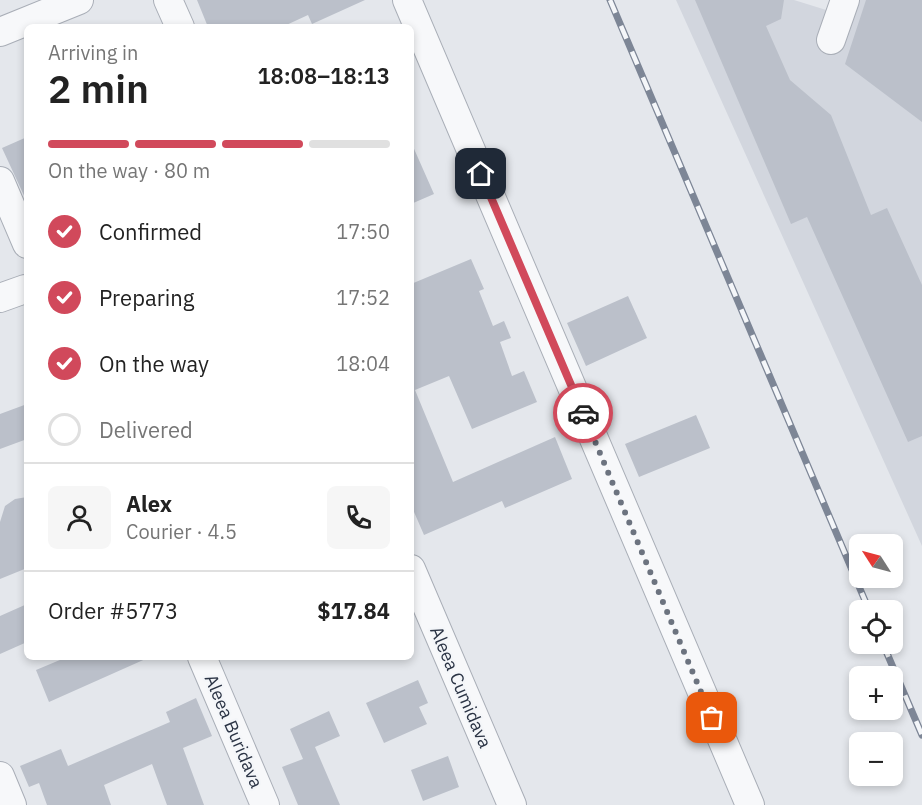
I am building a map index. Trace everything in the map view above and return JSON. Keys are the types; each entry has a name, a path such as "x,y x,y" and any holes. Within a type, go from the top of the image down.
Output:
{"street":[{"path":"0,32 79,0"},
{"path":"168,0 179,24"},
{"path":"407,0 750,805"},
{"path":"831,40 845,0"},
{"path":"0,181 24,237"},
{"name":"Aleea Cumidava","path":"414,576 512,805"},
{"name":"Aleea Buridava","path":"203,660 265,805"},
{"path":"0,776 12,805"}],"shaded area":[{"path":"676,0 794,0 852,18 859,0 922,0 922,546"}],"building":[{"path":"197,0 365,0 312,24 308,15 288,24 207,24"},
{"path":"695,0 784,0 781,19 766,26 790,80 831,115 871,215 887,208 922,285 922,436 908,442 807,217 791,224"},
{"path":"866,0 922,0 922,122 845,64"},
{"path":"24,138 24,196 2,148"},
{"path":"414,149 434,194 414,203"},
{"path":"471,259 484,289 479,291 493,326 504,321 511,338 500,342 512,376 524,371 537,402 472,429 449,376 415,390 453,482 555,437 572,479 505,508 502,501 424,535 414,512 414,283"},
{"path":"628,296 647,338 586,366 567,323"},
{"path":"24,405 24,440 0,449 0,414"},
{"path":"696,415 710,448 639,477 625,444"},
{"path":"24,498 24,569 0,579 0,522 5,506 15,499"},
{"path":"24,605 24,643 0,654 0,616"},
{"path":"60,660 143,660 49,702 36,670"},
{"path":"418,680 428,703 419,707 427,724 384,743 366,703"},
{"path":"196,698 212,736 183,748 204,805 167,805 152,764 104,785 111,805 47,805 39,783 29,787 20,766 61,749 68,766 170,722 166,712"},
{"path":"329,711 340,736 315,747 340,805 298,805 282,767 303,759 290,729"},
{"path":"448,756 459,787 423,801 411,770"}],"railway":[{"path":"610,0 865,600"},
{"path":"887,654 922,735"}],"way so far":[{"path":"583,413 712,718"}],"route":[{"path":"481,174 583,413"}]}
